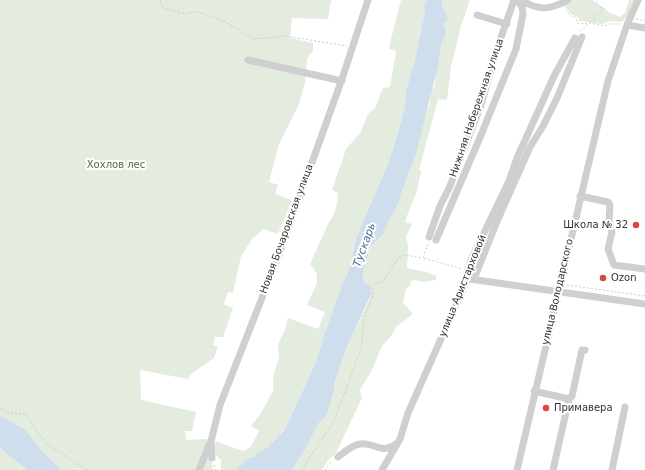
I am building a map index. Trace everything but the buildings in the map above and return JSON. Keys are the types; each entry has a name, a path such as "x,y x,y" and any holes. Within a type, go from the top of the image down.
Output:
{"street":[{"name":"Новая Бочаровская улица","path":"213,461 211,441 220,405 278,257 342,81 368,0"},
{"name":"Нижняя Набережная улица","path":"432,239 440,206 450,186 480,105 514,0"},
{"path":"432,239 452,204 516,49 523,14 522,6 517,0"},
{"path":"521,0 527,4 539,8 550,8 568,0"},
{"name":"улица Володарского","path":"517,470 534,391 608,81 626,22 638,0"},
{"path":"477,15 507,24"},
{"path":"626,22 645,28"},
{"path":"578,37 556,98 543,126 530,148 471,279 559,288 645,304"},
{"name":"улица Аристарховой","path":"382,470 400,439 408,414 471,279 468,271 471,260 510,181 517,158 554,76 578,37"},
{"path":"248,60 342,81"},
{"path":"450,186 452,204"},
{"path":"580,196 608,202 610,205 609,220 612,232 608,249 614,265 645,269"},
{"path":"553,470 582,350 585,350"},
{"path":"534,391 569,399"},
{"path":"612,470 626,407"},
{"path":"199,470 211,441"},
{"path":"338,457 348,449 358,444 390,449 396,444"}],"path":[{"path":"160,0 163,8 186,14 196,11 226,22 255,39 284,36 353,47"},
{"path":"578,37 583,28 591,24 593,18 602,11 603,8 596,4 597,1"},
{"path":"562,8 571,16 577,18 577,23 603,26 609,24 645,21"},
{"path":"423,258 432,239"},
{"path":"302,470 334,421 361,350 364,318 372,298 374,285 384,281 398,258 404,255 423,258 466,270 471,279"},
{"path":"559,288 645,296"},
{"path":"0,409 8,414 26,414 46,443 87,470"},
{"path":"325,470 331,461 338,457"},
{"path":"213,461 216,470"}],"green space":[{"name":"Хохлов лес","path":"0,0 331,0 328,19 292,18 290,38 313,43 313,50 307,59 305,83 299,104 279,144 269,182 278,185 275,194 292,200 278,234 264,229 253,238 241,256 233,293 228,292 224,304 233,308 223,337 215,337 213,345 218,347 214,358 191,374 188,379 140,370 141,400 196,412 192,431 185,431 186,440 208,439 213,470 61,470 40,449 0,415"},
{"path":"401,0 427,0 424,5 425,11 414,64 406,90 405,107 388,164 356,238 350,267 324,335 316,362 284,431 268,447 256,454 254,457 249,458 235,470 221,470 221,460 215,454 215,441 243,451 250,448 259,431 251,426 261,413 273,391 273,377 279,357 278,344 285,330 288,318 318,329 325,312 307,305 317,283 317,274 310,264 336,208 338,193 332,190 346,149 360,133 368,114 375,108 383,88 390,87 396,51 389,49"},
{"path":"442,0 470,0 461,26 451,67 447,100 438,99 419,170 422,171 417,191 405,222 412,224 406,237 408,245 407,268 436,276 436,280 424,282 414,280 411,281 410,286 406,288 403,303 413,314 396,327 392,335 382,346 371,372 360,390 362,398 336,453 328,460 322,470 292,470 307,446 318,424 327,415 334,391 335,381 347,347 369,300 371,286 365,283 363,278 364,265 368,256 368,250 371,245 383,235 398,204 430,102 431,93 435,85 441,44 445,36 445,28 443,24 448,17 443,9"},
{"path":"573,0 594,0 594,2 606,9 608,12 620,17 625,13 629,0 635,0 629,15 622,22 610,21 602,24 579,21 579,18 571,14 564,6"},
{"path":"0,448 27,470 0,470"}],"water":[{"name":"Тускарь","path":"427,0 442,0 443,9 448,17 447,21 443,24 445,28 445,36 441,44 439,63 416,153 398,204 383,235 371,245 368,250 368,256 364,265 363,278 365,283 371,286 371,294 347,347 335,381 334,391 327,415 318,424 307,446 292,470 235,470 249,458 254,457 256,454 268,447 284,431 316,362 324,335 350,267 356,238 388,164 397,136 405,107 406,90 414,64 425,11 424,5"},
{"path":"0,415 25,430 40,449 61,470 27,470 0,448"}],"place":[{"name":"Школа № 32","path":"636,225"},
{"name":"Ozon","path":"603,278"},
{"name":"Примавера","path":"546,408"}]}
